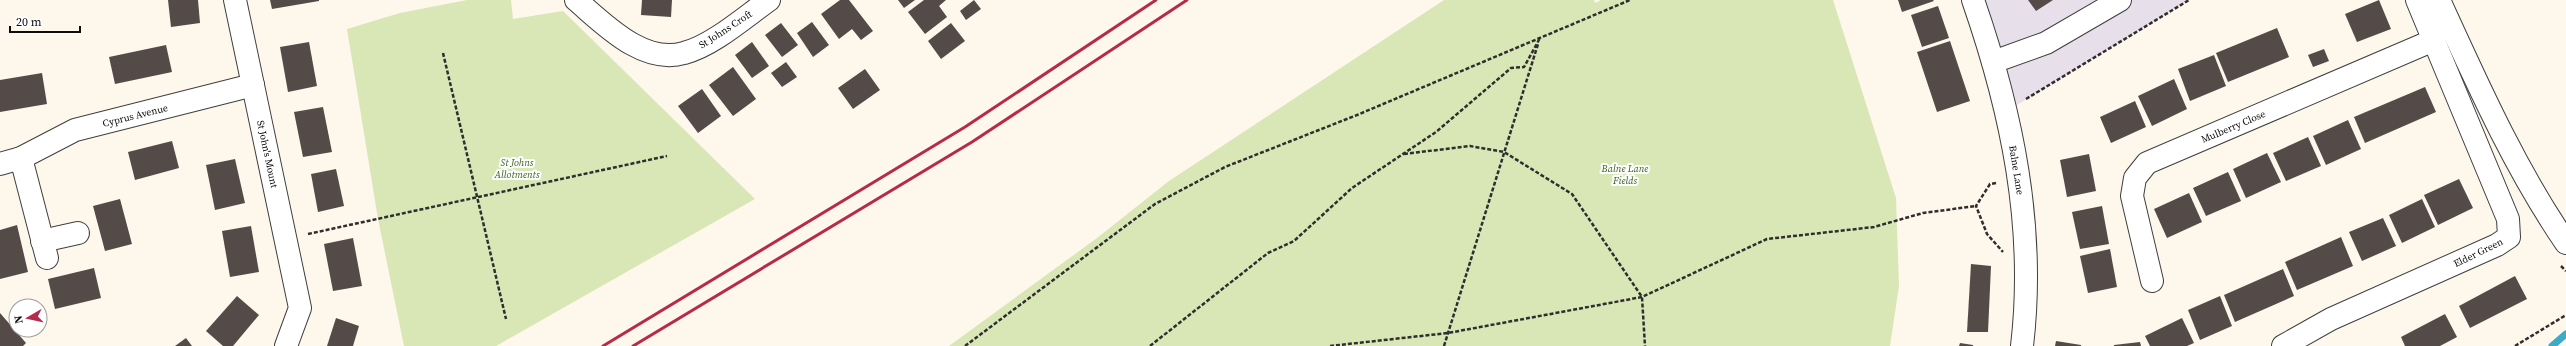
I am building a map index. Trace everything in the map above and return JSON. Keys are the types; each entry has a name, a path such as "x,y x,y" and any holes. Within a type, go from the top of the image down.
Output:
{"street":[{"name":"St John's Mount","path":"235,0 300,308 286,346"},
{"name":"St Johns Croft","path":"576,0 625,40 644,50 665,54 684,54 705,44 769,0"},
{"name":"Balne Lane","path":"1973,0 2007,111 2020,176 2027,256 2022,346"},
{"path":"1993,62 2046,43 2120,0"},
{"name":"Elder Green","path":"2283,346 2331,319 2497,245 2508,237 2508,219 2417,0"},
{"path":"2439,0 2509,150 2542,208 2566,243"},
{"name":"Mulberry Close","path":"2152,281 2132,196 2135,178 2147,163 2434,40"},
{"name":"Cyprus Avenue","path":"0,164 21,158 75,130 252,85"},
{"path":"21,158 44,250 78,232"}],"path":[{"path":"965,346 1155,204 1225,167 1357,115 1630,0"},
{"path":"2007,111 2189,0"},
{"path":"1444,346 1540,38"},
{"path":"1150,346 1268,253 1294,241 1352,188 1436,132 1511,68 1524,67 1540,38"},
{"path":"443,53 506,319"},
{"path":"1404,154 1470,146 1504,152 1572,194 1642,297 1645,346"},
{"path":"286,239 667,156"},
{"path":"1976,206 1990,184 2020,176"},
{"path":"1330,346 1448,333 1642,297 1767,239 1874,227 1923,213 1976,206"},
{"path":"1976,206 1987,234 2001,252 2027,256"},
{"path":"2515,346 2566,315"}],"shaded area":[{"path":"1973,0 2189,0 2007,111"}],"green space":[{"name":"St Johns Allotments","path":"467,0 511,0 513,19 563,11 755,199 496,346 404,346 378,219 347,29 400,13"},
{"name":"Balne Lane Fields","path":"1444,0 1594,0 1595,3 1601,0 1833,0 1896,198 1899,286 1890,346 949,346 1097,238 1169,181"}],"building":[{"path":"168,0 198,0 200,23 171,27"},
{"path":"270,0 319,0 319,1 272,9"},
{"path":"642,0 672,0 671,17 641,15"},
{"path":"840,0 849,0 873,31 861,40 852,29 839,39 821,14"},
{"path":"898,0 915,0 904,8"},
{"path":"924,0 946,0 939,6 947,17 925,34 908,12"},
{"path":"974,0 981,9 966,20 960,11"},
{"path":"1898,0 1933,0 1934,1 1902,12"},
{"path":"2028,0 2053,0 2036,11"},
{"path":"2379,0 2391,29 2357,42 2345,14"},
{"path":"1938,6 1949,38 1922,47 1911,15"},
{"path":"812,22 829,45 813,57 797,33"},
{"path":"781,23 798,45 782,57 765,35"},
{"path":"951,23 965,41 941,59 928,41"},
{"path":"2277,28 2289,57 2228,82 2216,53"},
{"path":"1950,41 1970,101 1937,112 1917,52"},
{"path":"309,42 317,86 288,92 280,47"},
{"path":"752,42 769,66 752,78 735,55"},
{"path":"166,45 172,72 115,84 109,57"},
{"path":"2324,49 2329,61 2313,67 2308,55"},
{"path":"2214,55 2226,86 2190,101 2178,69"},
{"path":"786,62 797,77 782,87 771,73"},
{"path":"733,67 756,99 733,116 709,85"},
{"path":"865,69 880,90 853,109 838,88"},
{"path":"42,73 47,104 0,112 0,80"},
{"path":"2174,79 2187,109 2152,126 2138,96"},
{"path":"2425,87 2436,112 2365,143 2354,117"},
{"path":"702,89 721,116 698,133 678,106"},
{"path":"2135,101 2146,127 2111,143 2100,117"},
{"path":"323,107 332,152 303,157 294,112"},
{"path":"2348,120 2361,149 2326,165 2313,136"},
{"path":"2308,137 2321,166 2286,181 2273,153"},
{"path":"172,141 179,168 135,180 128,152"},
{"path":"2267,153 2281,182 2246,198 2233,169"},
{"path":"2089,154 2096,191 2067,197 2060,160"},
{"path":"235,159 245,203 215,210 206,165"},
{"path":"336,169 344,206 318,212 311,174"},
{"path":"2228,172 2241,201 2206,216 2193,188"},
{"path":"2459,179 2473,208 2438,225 2424,195"},
{"path":"2189,193 2202,222 2167,238 2154,209"},
{"path":"120,199 132,244 105,251 93,206"},
{"path":"2422,199 2435,227 2402,243 2389,215"},
{"path":"2102,206 2109,244 2080,249 2072,212"},
{"path":"2383,218 2396,246 2362,261 2349,232"},
{"path":"17,225 28,272 0,279 0,230"},
{"path":"251,226 259,272 230,277 222,231"},
{"path":"2341,237 2353,266 2297,290 2285,262"},
{"path":"353,238 362,286 333,291 324,244"},
{"path":"2110,249 2117,287 2088,293 2080,256"},
{"path":"1971,264 1991,266 1988,332 1967,332"},
{"path":"94,268 101,298 55,309 48,279"},
{"path":"2283,269 2294,296 2235,322 2224,295"},
{"path":"2515,276 2527,299 2470,328 2459,306"},
{"path":"237,296 259,315 233,346 223,346 206,331"},
{"path":"2220,296 2232,326 2200,340 2188,310"},
{"path":"0,313 8,322 8,338 22,338 26,343 23,346 0,346"},
{"path":"2445,314 2457,337 2440,346 2405,346 2401,337"},
{"path":"336,318 359,326 353,346 327,346"},
{"path":"2182,318 2194,343 2187,346 2150,346 2145,336"},
{"path":"186,338 192,346 175,346"},
{"path":"2056,341 2081,345 2081,346 2055,346"},
{"path":"2140,342 2141,346 2114,346 2114,345"},
{"path":"1960,343 1973,345 1973,346 1959,346"}],"waterway":[{"path":"2552,346 2566,334"}],"railway":[{"path":"603,346 965,127 1156,0"},
{"path":"633,346 972,142 1187,0"}]}
